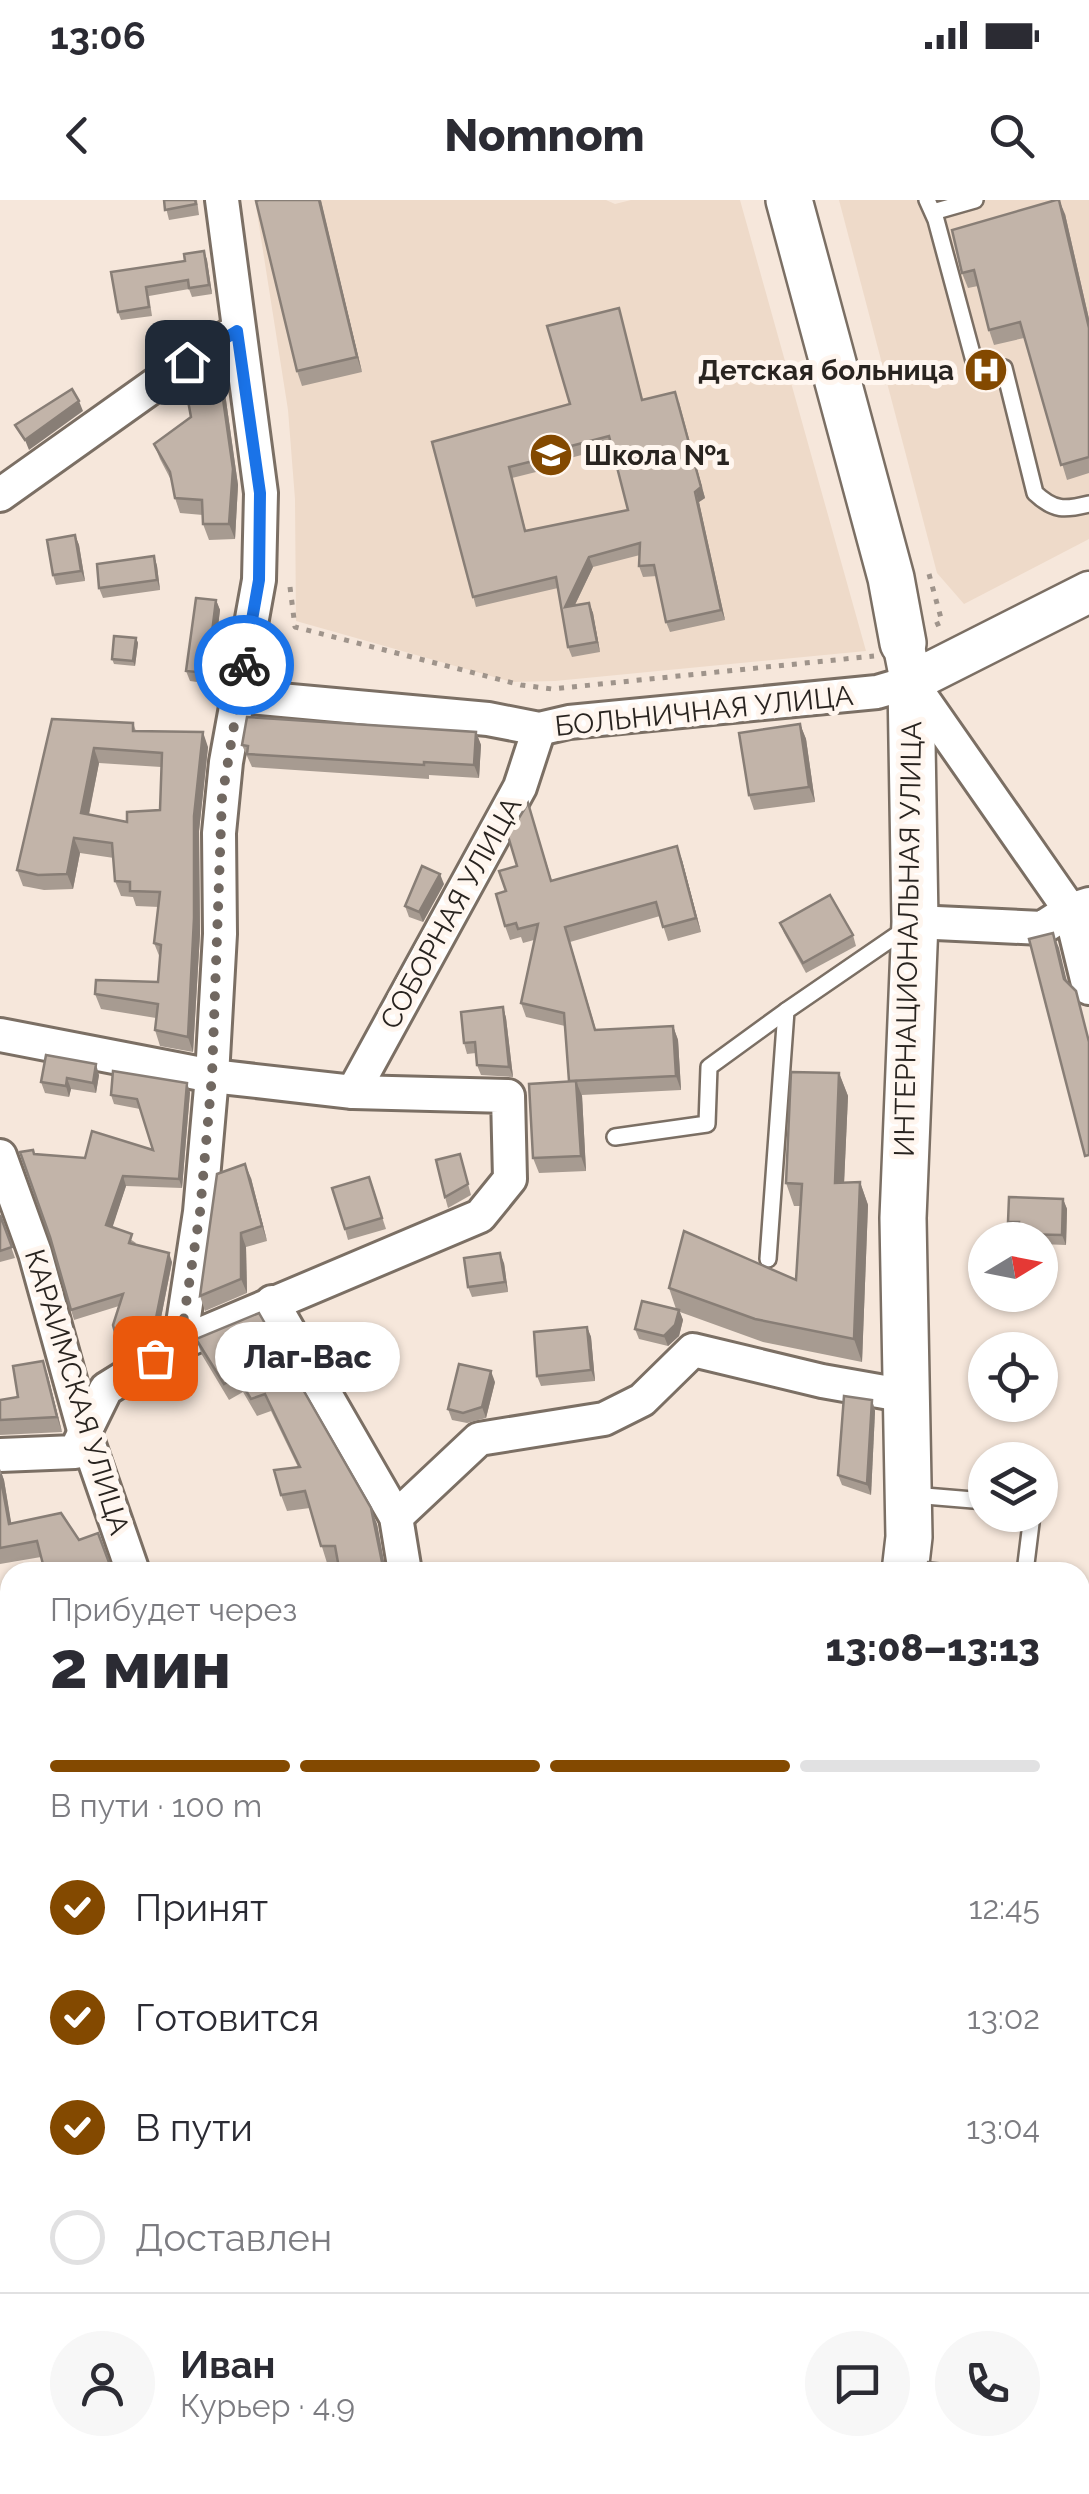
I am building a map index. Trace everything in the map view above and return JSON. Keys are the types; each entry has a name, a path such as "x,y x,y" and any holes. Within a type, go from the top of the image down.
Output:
{"main road":[{"name":"ИНТЕРНАЦИОНАЛЬНАЯ УЛИЦА","path":"789,200 891,578 907,663 915,922 903,1218 909,1536 905,1562"}],"street":[{"path":"180,1343 200,1212 212,1076 220,934 219,833 226,762 259,580 260,493 222,200"},
{"path":"3,486 237,331"},
{"name":"БОЛЬНИЧНАЯ УЛИЦА","path":"238,696 488,719 538,729 568,722 877,692 907,663 1089,592"},
{"path":"907,663 1079,907 1089,986"},
{"name":"СОБОРНАЯ УЛИЦА","path":"353,1092 520,788 538,729"},
{"path":"915,922 1042,928 1079,907"},
{"path":"0,1035 212,1076 353,1092 508,1096 510,1179 480,1216 180,1343 106,1389 75,1452 0,1455"},
{"name":"КАРАИМСКАЯ УЛИЦА","path":"0,1156 35,1253 84,1430 130,1562"},
{"path":"272,1302 396,1517 403,1562"},
{"path":"396,1517 480,1439 604,1419 642,1400 693,1350 822,1381 907,1396"}],"lane":[{"path":"975,200 930,206 974,361 1004,368 1036,494 1063,511 1089,504"},
{"path":"615,1137 707,1124 709,1067 915,922"},
{"path":"768,1259 786,1011"},
{"path":"908,1495 968,1500"},
{"path":"1027,1562 1030,1532"}],"path":[{"path":"295,626 521,686 552,689 874,656 907,663 942,622 926,564"}],"shaded area":[{"name":"Школа №1","path":"255,200 606,200 615,204 631,200 740,200 866,651 512,682 296,621 295,499 288,410"},
{"name":"Детская больница","path":"839,200 1089,200 1089,539 964,604 937,573"}],"building":[{"path":"164,200 195,200 196,204 165,210"},
{"path":"319,200 357,357 297,371 256,201"},
{"path":"1056,200 1089,328 1089,457 1061,465 1020,322 989,330 974,270 962,273 952,230"},
{"path":"204,251 209,285 189,288 188,280 146,287 149,307 118,312 111,272 185,261 184,254"},
{"path":"619,308 642,400 675,392 701,487 695,492 721,610 666,622 654,565 639,566 640,543 589,557 565,607 589,603 597,642 568,647 556,577 473,597 432,442 570,404 547,326","holes":["609,436 628,510 525,531 509,467"]},
{"path":"216,350 233,469 229,524 203,524 202,500 175,498 170,472 154,444 191,417 186,390 198,372 197,361"},
{"path":"72,389 79,401 25,440 15,425"},
{"path":"75,535 81,571 53,575 47,540"},
{"path":"154,556 157,580 99,588 97,564"},
{"path":"196,598 216,600 207,673 186,671"},
{"path":"114,636 136,638 133,661 112,659"},
{"path":"247,717 476,732 474,765 247,754 248,746 242,745"},
{"path":"52,719 133,723 133,731 203,732 194,816 188,1037 155,1030 158,1004 95,994 96,980 158,982 161,945 154,943 160,892 130,891 130,882 115,881 112,843 74,838 67,874 38,875 17,870","holes":["94,748 162,753 160,810 127,812 127,822 81,813"]},
{"path":"800,724 809,787 749,795 739,733"},
{"path":"528,803 551,881 677,846 696,918 663,927 656,902 565,927 595,1030 673,1026 676,1076 569,1081 564,1013 521,1003 538,924 518,929 516,923 505,926 496,894 506,891 499,871 517,866 508,836"},
{"path":"422,866 440,874 419,912 405,906"},
{"path":"830,895 853,935 803,963 780,923"},
{"path":"1053,933 1064,979 1076,991 1089,1042 1089,1155 1085,1156 1029,939"},
{"path":"503,1007 509,1067 477,1065 475,1042 464,1043 461,1012"},
{"path":"46,1055 96,1064 93,1083 67,1078 66,1086 41,1082"},
{"path":"113,1071 187,1083 179,1179 123,1176 106,1225 132,1234 129,1243 169,1253 155,1323 129,1340 116,1336 113,1325 123,1294 71,1310 20,1152 33,1150 34,1154 85,1158 92,1131 153,1150 137,1099 111,1095"},
{"path":"791,1072 839,1073 835,1183 860,1182 854,1339 755,1319 669,1288 684,1231 796,1280 802,1184 786,1183"},
{"path":"576,1081 581,1156 533,1158 529,1084"},
{"path":"460,1154 468,1184 445,1197 436,1160"},
{"path":"245,1164 262,1226 241,1233 241,1279 200,1296 217,1174"},
{"path":"369,1177 382,1218 345,1229 332,1188"},
{"path":"1009,1197 1063,1199 1062,1235 1058,1235 1058,1222 1008,1222"},
{"path":"0,1215 12,1247 0,1251"},
{"path":"500,1253 505,1282 468,1287 464,1258"},
{"path":"642,1301 679,1310 675,1325 664,1336 635,1329"},
{"path":"259,1313 371,1508 382,1562 338,1562 335,1546 321,1546 305,1491 281,1495 274,1470 300,1467 265,1394 251,1399 237,1376 224,1384 196,1339"},
{"path":"587,1327 591,1370 537,1376 534,1332"},
{"path":"43,1361 57,1417 0,1420 0,1400 18,1397 13,1366"},
{"path":"459,1364 491,1371 482,1407 463,1413 448,1409"},
{"path":"844,1396 872,1400 867,1484 838,1475"},
{"path":"0,1474 9,1524 61,1513 79,1540 98,1533 109,1562 42,1562 37,1541 0,1548"}],"way so far":[{"path":"155,1358 180,1343 200,1212 220,934 219,833 226,762 244,665"}],"place":[{"name":"Детская больница","path":"986,370"},
{"name":"Школа №1","path":"551,455"},
{"name":"Лаг-Вас","path":"155,1358"}],"route":[{"path":"187,362 237,331 260,493 259,580 244,665"}]}
